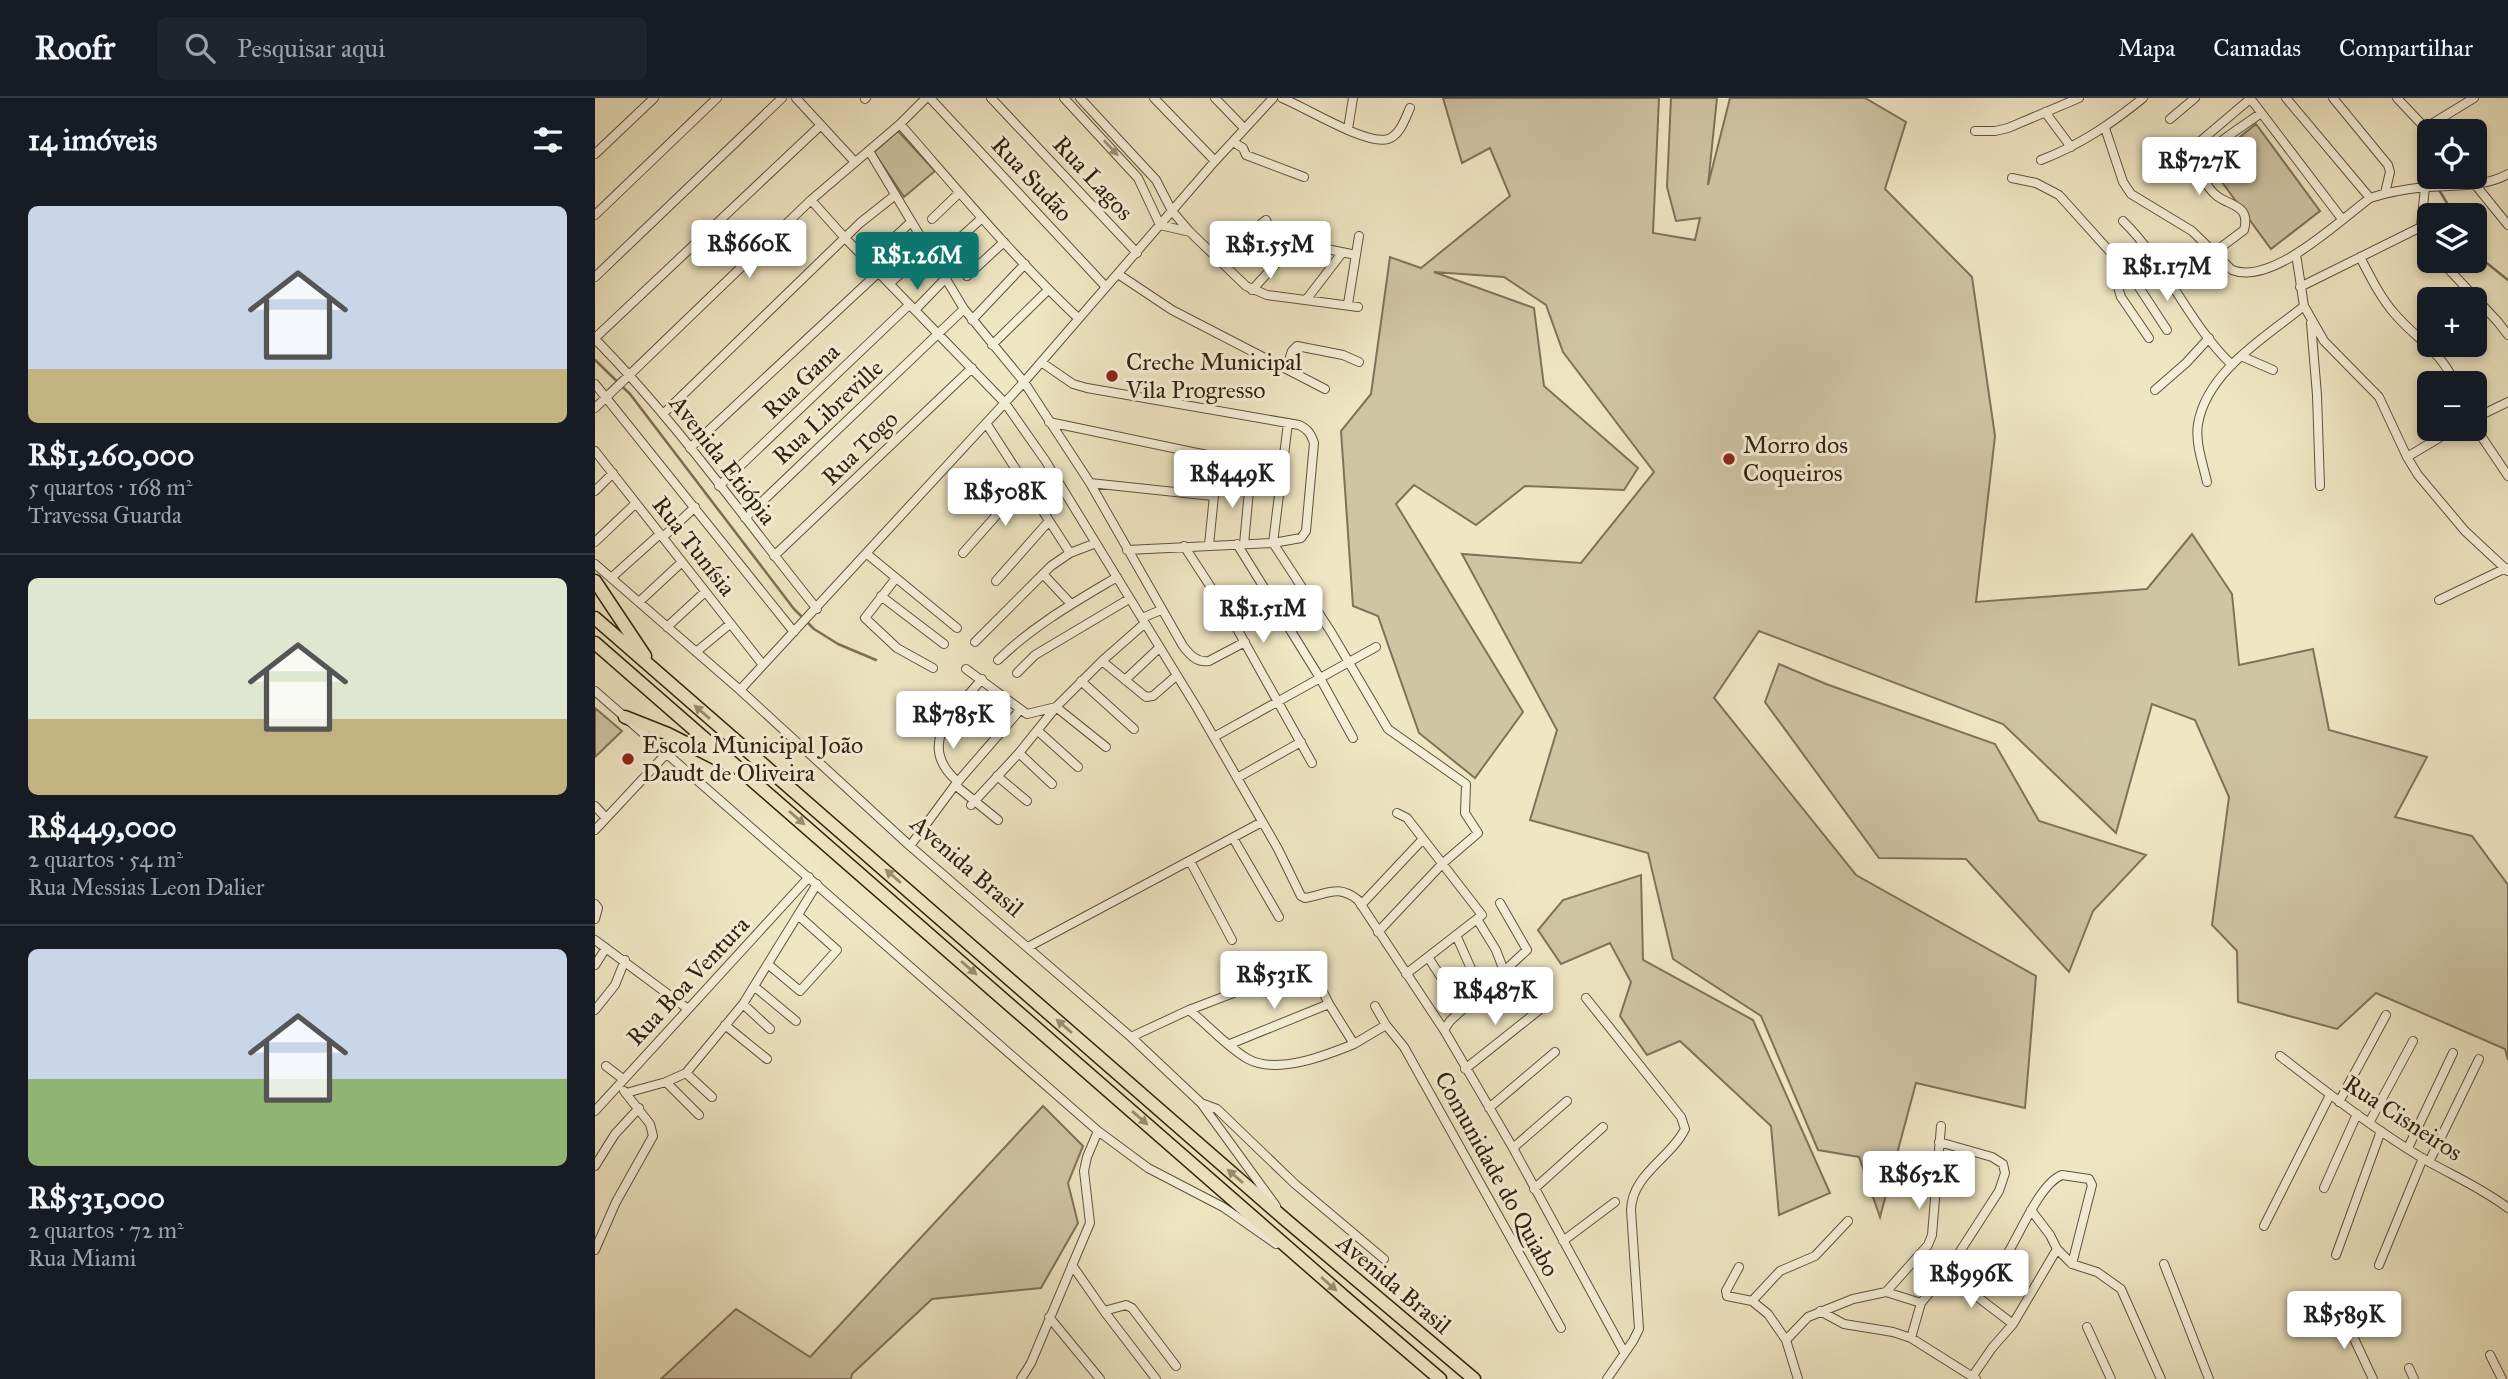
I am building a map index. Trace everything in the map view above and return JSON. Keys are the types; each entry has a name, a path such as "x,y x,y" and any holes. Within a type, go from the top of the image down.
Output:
{"highway":[{"path":"595,581 655,671"},
{"name":"Avenida Brasil","path":"595,618 1287,1221 1474,1379"},
{"name":"Avenida Brasil","path":"595,643 1440,1379"},
{"path":"625,717 668,734 746,774"}],"street":[{"path":"595,154 654,98"},
{"path":"595,215 717,98"},
{"path":"595,277 782,98"},
{"path":"796,98 855,162"},
{"path":"595,408 811,200 928,98"},
{"name":"Rua Sudão","path":"928,98 1106,287"},
{"name":"Rua Lagos","path":"991,98 1137,254"},
{"path":"1065,98 1138,178 1160,225"},
{"path":"1080,98 1156,180 1172,211 1190,232 1252,290 1267,295 1357,307"},
{"path":"1154,98 1215,161"},
{"path":"1215,98 1244,128"},
{"path":"740,690 1024,382 1273,98"},
{"path":"1348,129 1353,98"},
{"path":"1975,131 2008,128 2079,98"},
{"path":"2041,160 2105,128 2143,98"},
{"path":"2170,119 2195,98"},
{"path":"2164,172 2250,98 2341,219"},
{"path":"2286,98 2370,198"},
{"path":"2333,98 2388,165 2390,172 2385,193"},
{"path":"2396,98 2417,120"},
{"path":"2443,119 2474,98"},
{"path":"1287,99 1368,139 1389,138 1396,133 1409,108"},
{"path":"2045,111 2071,147"},
{"path":"2172,284 2244,230 2245,218 2239,207 2218,197 2209,186 2203,173 2203,160 2212,150 2261,113"},
{"path":"900,124 959,193 1048,290 1078,318"},
{"path":"595,338 821,125"},
{"path":"2105,128 2123,182 2131,194 2192,231 2232,270 2250,273 2275,266 2296,254 2370,198 2417,189"},
{"path":"1233,142 1243,148 1246,155 1304,177"},
{"path":"869,151 964,309 1024,382 1090,483 1183,646 1196,659 1209,661 1245,642"},
{"path":"2487,182 2508,174"},
{"path":"2012,178 2036,183 2059,195 2131,275 2167,330"},
{"path":"2479,189 2508,225"},
{"path":"932,219 959,193"},
{"path":"663,414 860,223 894,196"},
{"path":"811,200 1005,402 1045,460 1214,737 1285,861 1301,896 1305,898 1339,890 1348,892 1361,905 1444,1030 1513,1147 1625,1352"},
{"path":"950,247 982,218"},
{"path":"1218,259 1266,220 1274,237 1356,255"},
{"path":"2123,221 2143,242 2209,338 2232,365"},
{"path":"869,261 911,222"},
{"path":"1160,225 1190,232"},
{"path":"2300,287 2417,228"},
{"path":"1348,304 1359,236"},
{"path":"967,276 1004,242"},
{"path":"1252,290 1296,242"},
{"path":"890,283 928,250"},
{"path":"1306,300 1342,253"},
{"path":"2296,254 2304,306 2310,320 2336,355 2379,397 2407,457 2419,475 2465,531 2507,570 2439,600"},
{"path":"2360,257 2386,304 2433,349 2449,371"},
{"path":"2149,338 2121,297 2118,287 2131,275 2156,261"},
{"path":"972,320 1025,264"},
{"path":"690,448 879,272"},
{"path":"2452,273 2508,334"},
{"path":"1118,274 1171,310 1325,389"},
{"name":"Rua Gana","path":"719,486 945,279"},
{"path":"992,345 1048,290"},
{"path":"2207,482 2198,441 2198,426 2202,411 2214,388 2241,356 2304,306"},
{"name":"Rua Libreville","path":"745,518 964,309"},
{"path":"2310,320 2317,395 2320,486"},
{"name":"Avenida Etiópia","path":"595,338 663,414 817,609"},
{"path":"2155,390 2209,338"},
{"path":"1286,369 1291,351 1297,346 1343,355 1359,362"},
{"path":"2241,356 2273,370"},
{"path":"1041,362 1073,384 1288,423 1307,429 1314,443 1307,523 1301,538 1127,550"},
{"name":"Rua Togo","path":"774,556 972,369"},
{"name":"Avenida Etiópia","path":"595,384 609,394 795,632"},
{"path":"2487,412 2508,402"},
{"path":"1049,422 1247,464 1249,480 1240,544 1353,738"},
{"path":"986,423 1070,554"},
{"path":"1288,423 1273,542 1388,729 1466,783 1465,813 1478,833 1442,864 1378,932"},
{"path":"2407,457 2434,441"},
{"path":"2484,441 2508,476"},
{"name":"Rua Tunísia","path":"595,451 763,665"},
{"path":"1209,545 1218,456"},
{"path":"595,491 613,473"},
{"path":"963,553 1025,483"},
{"path":"1090,483 1213,496"},
{"path":"595,542 636,503"},
{"path":"611,578 695,507"},
{"path":"996,581 1049,520"},
{"path":"975,642 1043,574 1070,554 1096,543"},
{"path":"1184,546 1245,642 1312,763"},
{"path":"867,554 957,628"},
{"path":"639,602 682,562"},
{"name":"Avenida Brasil","path":"595,564 740,690 910,846 1131,1037 1201,1103 1287,1221"},
{"path":"1043,574 1071,604"},
{"path":"998,660 1031,631 1117,577"},
{"path":"896,578 866,614 867,621 897,648 933,668"},
{"path":"667,627 705,592"},
{"path":"881,596 944,645"},
{"path":"1017,673 1035,654 1129,599"},
{"path":"972,803 1081,681 1143,621 1161,610"},
{"path":"696,653 730,624"},
{"path":"1214,737 1375,647"},
{"path":"1125,680 1159,648"},
{"path":"1102,661 1146,697 1159,691 1176,676"},
{"path":"966,669 1027,714 1056,707"},
{"path":"982,679 947,720 940,737 938,753 943,766 972,803 998,820"},
{"path":"1081,681 1134,729"},
{"name":"Avenida Brasil","path":"595,691 1098,1131 1148,1168 1223,1207 1307,1265"},
{"path":"1056,707 1106,747"},
{"path":"910,846 956,784 1020,710"},
{"path":"1038,731 1079,767"},
{"path":"1237,778 1301,742"},
{"path":"1019,753 1052,784"},
{"path":"595,830 666,754"},
{"path":"997,776 1027,801"},
{"path":"595,806 606,818"},
{"path":"1397,813 1407,818 1482,915 1406,974"},
{"path":"1028,947 1262,822"},
{"path":"1233,838 1279,916"},
{"path":"1361,905 1423,839"},
{"path":"1190,861 1232,940"},
{"name":"Rua Boa Ventura","path":"595,1111 809,877"},
{"path":"626,1093 666,1082 686,1073 755,987 817,884"},
{"path":"1444,1030 1527,950 1500,903"},
{"path":"595,904 598,908 595,919"},
{"path":"769,965 800,991 836,951 834,945 799,916"},
{"path":"1477,919 1496,950 1504,971"},
{"path":"1456,936 1477,982 1479,994"},
{"path":"595,940 688,1009"},
{"path":"595,965 606,948"},
{"path":"1428,957 1450,990"},
{"path":"595,1010 611,990 625,960"},
{"path":"1131,1037 1189,1010 1308,966 1355,1044"},
{"path":"755,987 796,1021"},
{"path":"1585,998 1681,1117 1685,1129 1642,1180 1631,1201 1639,1329 1607,1379"},
{"path":"743,1004 770,1029"},
{"path":"1230,1044 1329,1004"},
{"name":"Comunidade do Quiabo","path":"1375,1006 1386,1026 1404,1047 1561,1328"},
{"path":"1465,1069 1543,1007"},
{"path":"1189,1010 1247,1058 1273,1064 1319,1058 1355,1044 1386,1026"},
{"path":"2339,1102 2386,1015"},
{"path":"725,1025 767,1059"},
{"path":"2369,1123 2413,1041"},
{"path":"1489,1108 1555,1052"},
{"path":"2408,1148 2453,1053"},
{"name":"Rua Cisneiros","path":"2280,1056 2369,1123 2426,1160 2486,1191 2508,1208"},
{"path":"2379,1265 2426,1160 2479,1059"},
{"path":"595,1250 620,1194 653,1136 650,1124 626,1093 621,1082 606,1066"},
{"path":"686,1073 712,1097"},
{"path":"666,1082 699,1115"},
{"path":"2264,1226 2330,1095"},
{"path":"595,1096 603,1102"},
{"path":"1513,1147 1567,1101"},
{"path":"1201,1103 1217,1109 1295,1184 1384,1259"},
{"path":"595,1166 615,1135 639,1108"},
{"path":"2324,1188 2357,1114"},
{"path":"1886,1292 1928,1245 1932,1235 1941,1126"},
{"path":"1534,1189 1602,1127"},
{"path":"1023,1378 1090,1223 1084,1171 1098,1131"},
{"path":"2336,1255 2381,1131"},
{"path":"1911,1338 1921,1303 1946,1273 1999,1191 2005,1173 2003,1164 1993,1157 1939,1142"},
{"path":"1977,1297 2005,1257 2031,1210 2057,1177 2069,1175 2089,1180 2092,1185 2072,1264"},
{"path":"1563,1241 1615,1202"},
{"path":"2031,1210 2057,1249 2072,1264 2097,1272 2121,1289 2161,1379"},
{"path":"1752,1301 1774,1275 1786,1267 1815,1256 1848,1221"},
{"path":"1820,1311 1844,1324 1911,1338 1974,1378 1992,1348 2013,1324 2057,1249"},
{"path":"2164,1264 2209,1379"},
{"path":"1072,1265 1156,1379"},
{"path":"1739,1267 1726,1294 1729,1297 1752,1301 1768,1314 1786,1340 1795,1364 1796,1377"},
{"path":"1946,1273 2013,1324"},
{"path":"1786,1340 1803,1321 1820,1311 1853,1299 1886,1292 1921,1303"},
{"path":"1104,1311 1120,1306 1132,1308 1176,1366"},
{"path":"2340,1311 2373,1379"},
{"path":"1049,1317 1100,1379"},
{"path":"2087,1327 2111,1379"},
{"path":"2490,1355 2502,1379"},
{"path":"2409,1368 2414,1379"}],"shaded area":[{"path":"1443,98 1659,98 1653,233 1695,240 1700,218 1676,221 1667,187 1671,98 1717,98 1708,185 1730,98 1865,98 1906,122 1885,189 1972,277 1995,436 1976,602 2147,589 2192,534 2232,594 2239,665 2313,649 2329,730 2427,757 2395,817 2472,836 2508,885 2508,1060 2505,1049 2376,993 2337,1029 2238,1002 2237,951 2212,925 2229,797 2195,720 2152,704 2116,833 2003,724 1759,631 1714,698 1856,875 2036,976 2025,1108 1916,1083 1880,1217 1859,1157 1818,1150 1761,1016 1673,959 1648,853 1530,820 1557,730 1462,554 1581,563 1654,472 1563,352 1546,305 1504,277 1434,272 1534,308 1544,386 1638,468 1624,490 1525,486 1476,525 1414,485 1396,504 1523,712 1475,778 1419,733 1378,616 1353,606 1341,431 1371,394 1390,257 1421,268 1510,196 1490,148 1462,163"},
{"path":"2256,124 2320,211 2271,249 2208,163"},
{"path":"898,131 935,171 904,197 874,152"},
{"path":"1779,664 1826,684 1995,744 2039,821 2146,855 2093,911 2069,972 1966,859 1879,858 1765,702"},
{"path":"595,708 622,731 595,757"},
{"path":"1641,875 1643,960 1753,1020 1830,1193 1779,1215 1771,1126 1680,1041 1647,1055 1620,1016 1631,982 1610,943 1561,964 1538,930 1563,900"},
{"path":"1043,1106 1083,1146 1068,1183 1078,1223 1041,1288 932,1299 852,1374 851,1379 661,1379 736,1309 810,1357"}],"waterway":[{"path":"2439,189 2447,203"},
{"path":"2487,263 2508,280"},
{"path":"595,360 630,394 794,609 814,629 838,644 876,660"}],"place":[{"name":"Creche Municipal Vila Progresso","path":"1112,376"},
{"name":"Morro dos Coqueiros","path":"1729,459"},
{"name":"Escola Municipal João Daudt de Oliveira","path":"628,759"}]}
